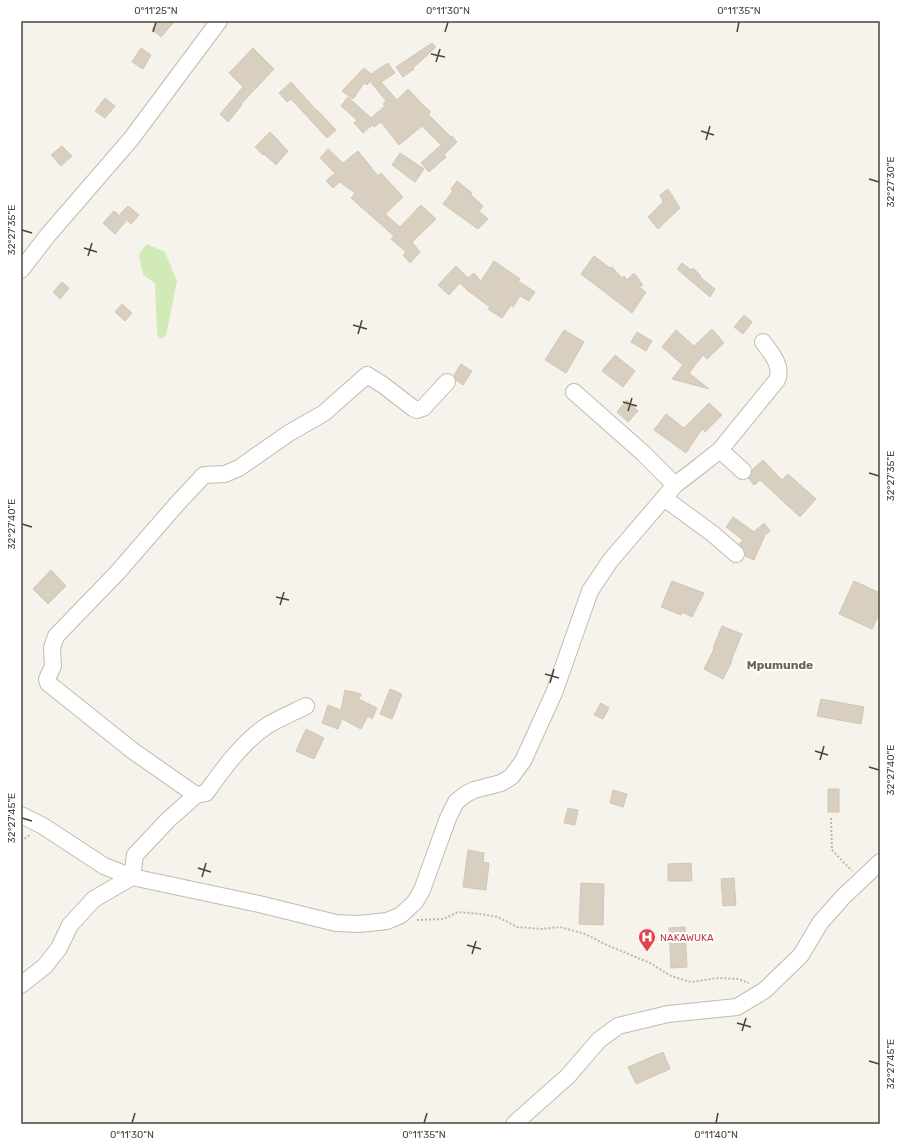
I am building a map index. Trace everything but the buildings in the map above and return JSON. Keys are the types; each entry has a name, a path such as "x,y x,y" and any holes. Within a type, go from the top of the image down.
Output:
{"street":[{"path":"21,270 48,235 132,139 219,21"},
{"path":"21,814 43,826 104,866 132,877 259,904 336,923 359,924 387,921 401,915 415,902 422,890 448,818 456,802 474,790 501,783 511,777 523,761 554,693 590,591 610,561 675,485 720,450 777,380 779,374 775,358 763,342"},
{"path":"196,795 133,751 48,683 47,679 53,666 52,648 56,636 117,573 204,475 225,474 239,468 289,433 324,413 367,375 417,410 423,408 447,382"},
{"path":"574,392 643,453 675,485"},
{"path":"720,450 742,471"},
{"path":"664,498 736,554"},
{"path":"132,877 135,855 168,820 196,795 206,793 242,747 267,726 306,706"},
{"path":"514,1124 568,1076 599,1040 618,1026 668,1014 737,1008 765,990 801,955 820,923 843,897 880,862"},
{"path":"21,985 45,966 59,948 70,925 94,899 132,877"}],"path":[{"path":"831,818 832,850 861,880"},
{"path":"401,915 409,921 443,919 458,912 498,917 517,927 542,929 560,927 585,934 650,963 672,976 691,982 718,978 738,979 765,990"}],"green space":[{"path":"147,244 165,252 177,281 166,336 160,339 157,334 155,283 143,275 139,254"}],"place":[{"name":"NAKAWUKA","path":"647,952"}],"district":[{"name":"Mpumunde","path":"780,665"}]}
